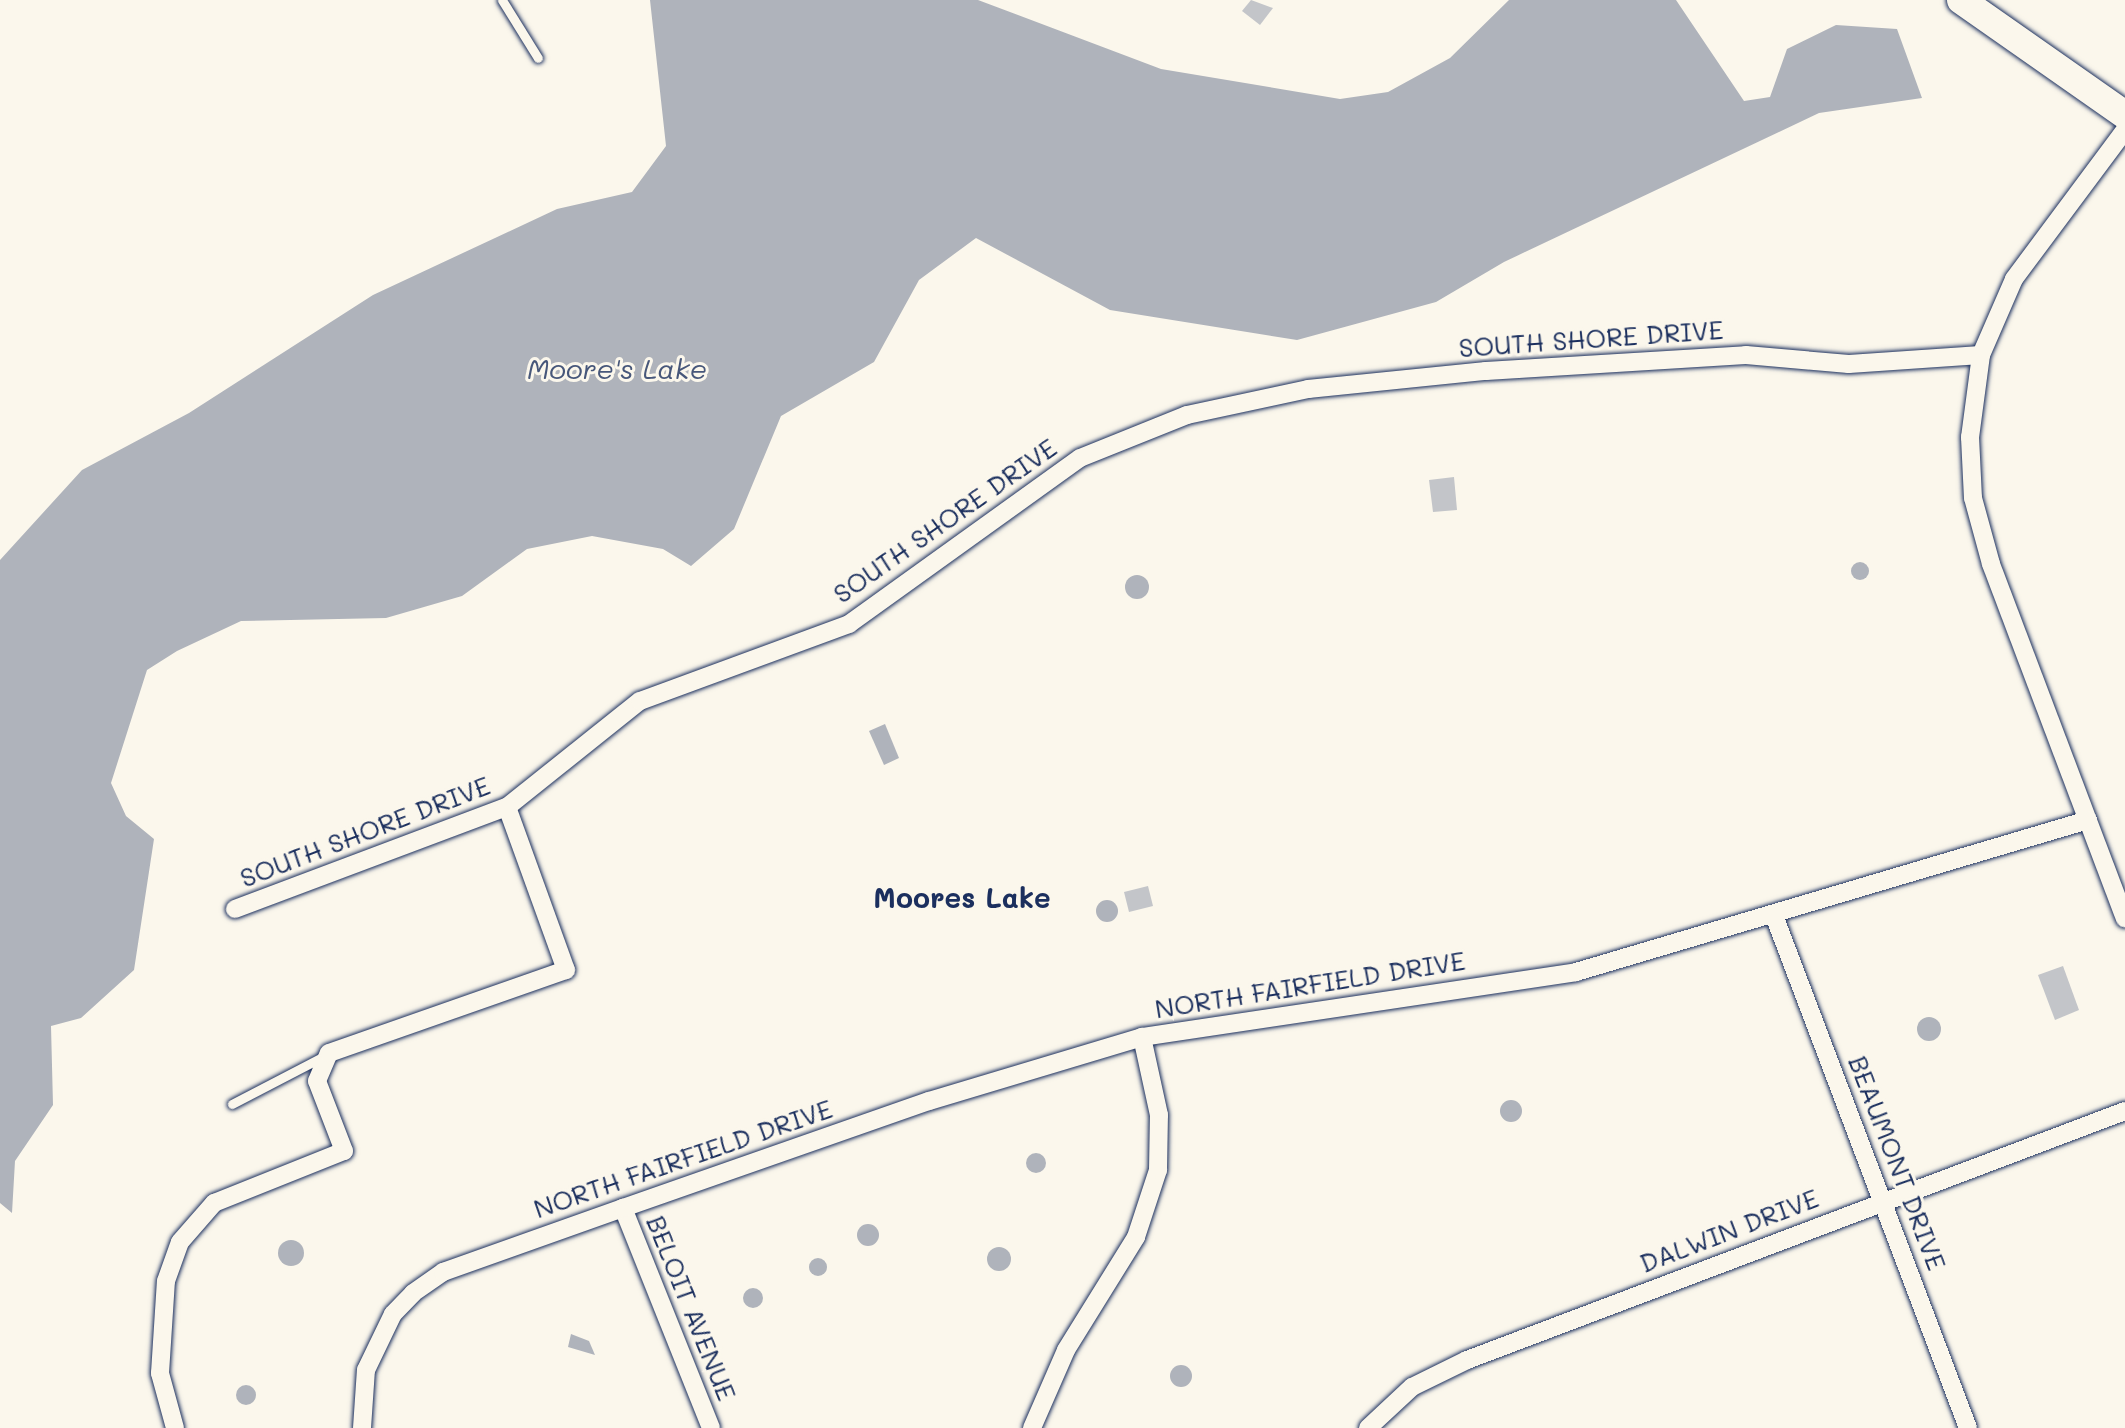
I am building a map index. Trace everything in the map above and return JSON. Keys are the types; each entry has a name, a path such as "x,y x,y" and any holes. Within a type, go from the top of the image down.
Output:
{"main road":[{"path":"1961,0 2125,115"}],"street":[{"path":"2125,130 2014,279 1981,355 1970,437 1973,498 2125,918"},
{"name":"SOUTH SHORE DRIVE","path":"235,909 507,807 640,701 849,624 1080,458 1187,415 1308,389 1486,371 1746,355 1849,364 1981,355"},
{"path":"175,1428 160,1373 166,1281 180,1242 214,1203 344,1151 317,1081 329,1053 566,970 507,807"},
{"name":"NORTH FAIRFIELD DRIVE","path":"362,1428 366,1370 393,1314 443,1272 623,1208 929,1101 1142,1037 1576,972 1775,918 2088,820"},
{"name":"BEAUMONT DRIVE","path":"1775,918 1884,1199 1968,1428"},
{"path":"1032,1428 1066,1350 1136,1237 1158,1170 1159,1115 1142,1037"},
{"name":"DALWIN DRIVE","path":"1368,1428 1412,1387 1467,1360 1884,1199 2125,1111"},
{"name":"BELOIT AVENUE","path":"623,1208 711,1428"}],"lane":[{"path":"502,0 538,58"},
{"path":"232,1104 329,1053"}],"water":[{"name":"Moore's Lake","path":"650,0 978,0 1161,69 1340,99 1388,92 1450,58 1509,0 1676,0 1744,101 1770,97 1787,49 1836,25 1897,29 1922,98 1819,113 1504,262 1436,302 1297,340 1110,310 976,238 919,280 874,362 781,416 734,529 691,566 663,549 592,536 527,549 462,596 386,618 241,621 177,651 147,670 111,783 126,816 154,839 134,970 81,1018 51,1026 53,1105 15,1161 12,1213 0,1203 0,560 82,470 189,413 373,295 557,209 632,192 666,146"},
{"path":"1860,562 1869,571 1860,580 1851,571"},
{"path":"1137,575 1145,579 1149,587 1145,595 1137,599 1129,595 1125,587 1129,579"},
{"path":"885,724 899,758 884,765 869,731"},
{"path":"1107,900 1115,903 1118,911 1115,919 1107,922 1099,919 1096,911 1099,903"},
{"path":"1929,1017 1940,1024 1941,1029 1934,1040 1929,1041 1918,1034 1917,1029 1924,1018"},
{"path":"1511,1100 1519,1103 1522,1111 1519,1119 1511,1122 1503,1119 1500,1111 1503,1103"},
{"path":"1036,1153 1043,1156 1046,1163 1043,1170 1036,1173 1029,1170 1026,1163 1029,1156"},
{"path":"868,1224 876,1227 879,1235 876,1243 868,1246 860,1243 857,1235 860,1227"},
{"path":"291,1240 300,1244 304,1253 300,1262 291,1266 282,1262 278,1253 282,1244"},
{"path":"999,1247 1010,1254 1011,1259 1004,1270 999,1271 988,1264 987,1259 994,1248"},
{"path":"818,1258 827,1267 818,1276 809,1267"},
{"path":"753,1288 760,1291 763,1298 760,1305 753,1308 746,1305 743,1298 746,1291"},
{"path":"571,1334 589,1341 595,1355 568,1347"},
{"path":"1181,1365 1189,1368 1192,1376 1189,1384 1181,1387 1173,1384 1170,1376 1173,1368"},
{"path":"242,1385 250,1385 256,1395 250,1405 242,1405 236,1399 236,1391"}],"building":[{"path":"1251,0 1273,8 1260,25 1242,11"},
{"path":"1454,477 1457,510 1433,512 1429,480"},
{"path":"1148,886 1153,906 1129,912 1124,892"},
{"path":"2063,966 2079,1010 2055,1020 2038,975"}],"district":[{"name":"Moores Lake","path":"962,897"}]}
